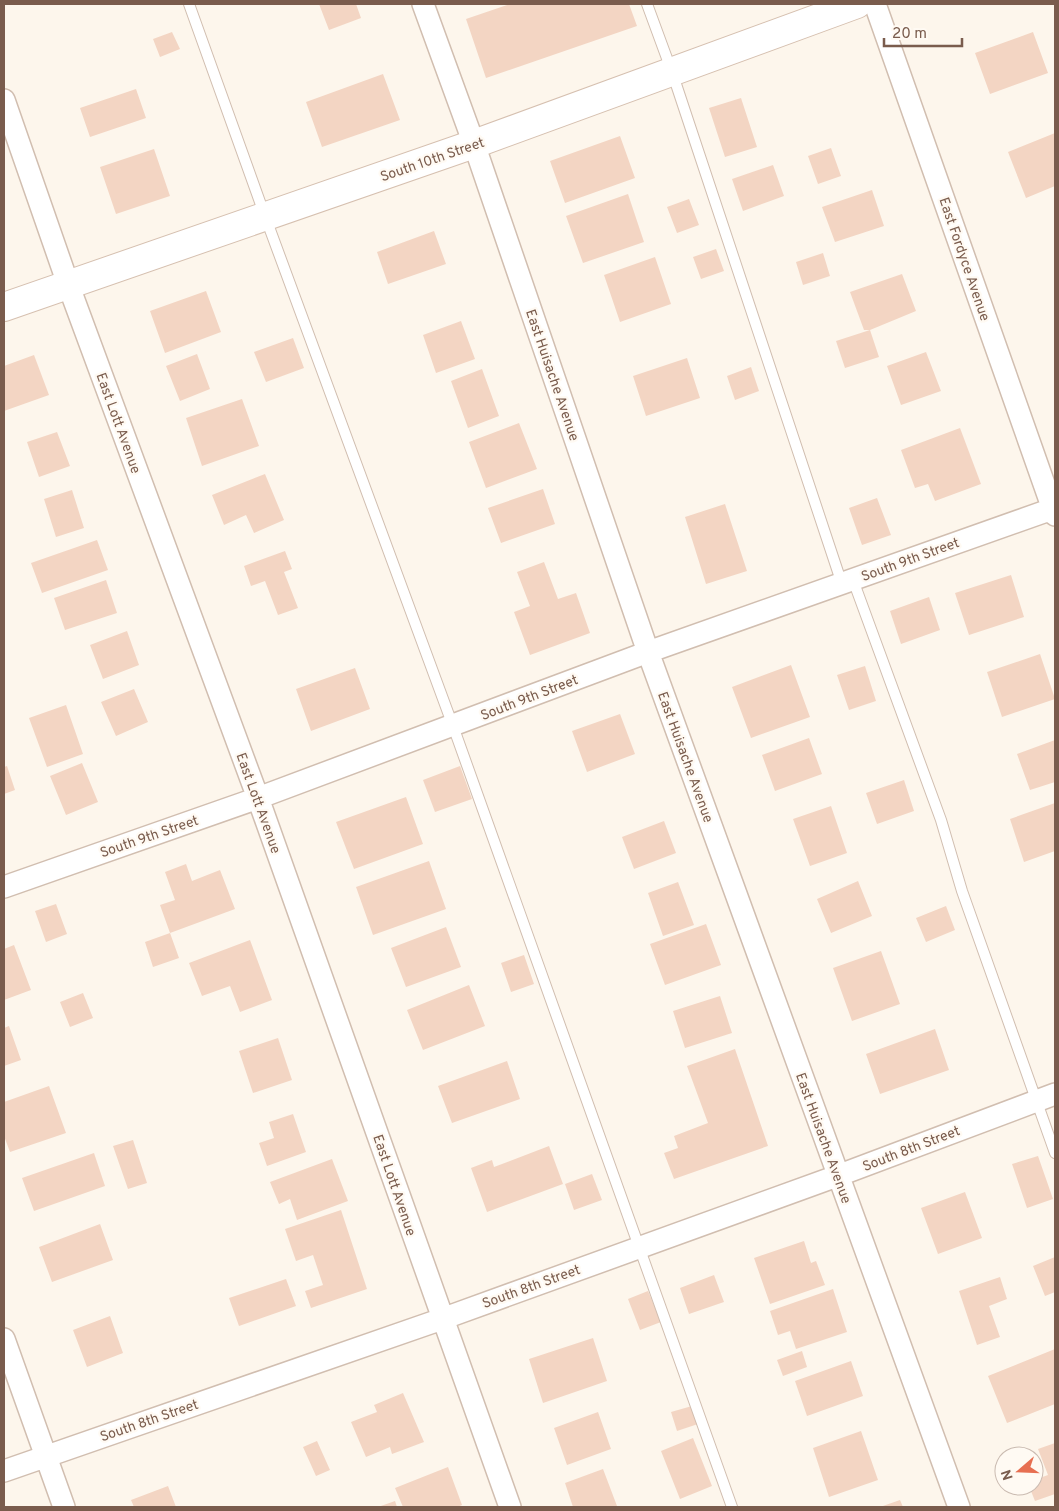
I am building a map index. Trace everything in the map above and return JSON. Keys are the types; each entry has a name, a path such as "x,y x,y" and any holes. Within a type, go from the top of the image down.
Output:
{"street":[{"name":"East Huisache Avenue","path":"423,4 474,144 648,652 837,1176 959,1507"},
{"name":"South 10th Street","path":"4,307 474,144 857,4"},
{"name":"East Fordyce Avenue","path":"875,4 1055,510"},
{"name":"East Lott Avenue","path":"4,100 68,284 258,798 510,1507"},
{"name":"South 9th Street","path":"4,887 258,798 648,652 1055,510"},
{"name":"South 8th Street","path":"4,1471 442,1319 837,1176 1046,1097"},
{"path":"4,1339 64,1507"}],"lane":[{"path":"189,4 453,726 732,1507"},
{"path":"647,4 848,582 941,820 962,891 1046,1097 1055,1153"}],"building":[{"path":"319,4 356,4 361,18 329,30"},
{"path":"510,4 629,4 637,26 486,78 466,19"},
{"path":"172,32 180,49 160,57 153,39"},
{"path":"1033,32 1048,73 990,94 975,53"},
{"path":"383,74 400,120 322,147 306,102"},
{"path":"136,89 146,118 90,137 80,108"},
{"path":"741,98 757,147 725,157 709,108"},
{"path":"1055,133 1055,186 1026,198 1008,152"},
{"path":"620,136 635,178 565,203 550,161"},
{"path":"831,148 841,176 818,184 808,156"},
{"path":"154,149 170,196 116,214 100,167"},
{"path":"773,165 784,196 743,211 732,179"},
{"path":"872,190 884,226 835,242 822,207"},
{"path":"628,194 644,242 583,263 566,216"},
{"path":"689,199 699,225 677,233 667,207"},
{"path":"434,231 446,264 388,284 377,252"},
{"path":"716,249 724,271 701,279 693,257"},
{"path":"823,253 830,276 803,285 796,262"},
{"path":"655,257 671,304 620,322 604,275"},
{"path":"902,274 916,311 870,330 864,330 850,292"},
{"path":"206,291 221,332 165,353 150,311"},
{"path":"461,321 475,359 436,373 423,335"},
{"path":"870,330 879,357 845,368 836,341"},
{"path":"293,338 304,368 266,382 254,352"},
{"path":"926,352 941,391 901,405 887,366"},
{"path":"197,354 210,389 180,401 166,366"},
{"path":"34,355 49,395 4,411 4,366"},
{"path":"687,358 700,398 646,416 633,376"},
{"path":"751,367 759,391 735,400 727,376"},
{"path":"482,369 499,416 468,428 451,381"},
{"path":"242,399 259,446 202,466 186,418"},
{"path":"519,423 537,469 486,488 469,442"},
{"path":"960,428 981,484 935,501 928,484 915,488 901,450"},
{"path":"57,432 70,466 39,477 27,442"},
{"path":"265,474 284,520 254,533 246,515 224,525 212,495"},
{"path":"543,489 555,524 501,543 488,508"},
{"path":"72,490 84,528 56,537 44,499"},
{"path":"877,498 891,535 862,545 849,508"},
{"path":"725,504 747,571 706,584 685,517"},
{"path":"97,540 108,570 42,593 31,563"},
{"path":"285,551 292,569 284,572 298,608 278,615 265,581 251,586 244,566"},
{"path":"544,562 558,599 576,593 590,633 530,655 514,612 530,606 517,572"},
{"path":"1011,575 1024,617 969,635 955,593"},
{"path":"106,580 117,613 65,630 54,598"},
{"path":"929,597 940,630 901,644 890,611"},
{"path":"127,631 139,665 103,679 90,645"},
{"path":"1040,654 1055,699 1002,717 987,672"},
{"path":"791,665 810,717 751,738 732,687"},
{"path":"865,666 876,701 849,710 837,675"},
{"path":"355,668 370,709 311,731 296,689"},
{"path":"134,689 148,722 116,736 101,702"},
{"path":"66,705 83,754 47,767 29,718"},
{"path":"620,714 635,754 587,772 572,731"},
{"path":"809,738 822,774 775,791 762,755"},
{"path":"1055,740 1055,782 1030,790 1017,754"},
{"path":"82,763 98,802 66,815 50,776"},
{"path":"7,766 15,790 4,794 4,767"},
{"path":"460,766 472,799 435,812 423,780"},
{"path":"904,780 914,811 877,824 866,793"},
{"path":"406,797 423,844 354,869 336,822"},
{"path":"1055,803 1055,851 1024,862 1010,819"},
{"path":"831,806 847,853 810,866 793,819"},
{"path":"664,821 676,853 634,869 622,837"},
{"path":"429,861 446,909 373,935 356,887"},
{"path":"186,864 192,881 220,870 235,909 170,933 160,905 175,900 165,872"},
{"path":"858,881 872,916 831,933 817,899"},
{"path":"678,882 694,925 663,936 648,893"},
{"path":"56,904 67,934 46,942 35,911"},
{"path":"946,906 955,930 926,942 916,918"},
{"path":"706,924 721,965 665,985 650,944"},
{"path":"446,927 461,967 406,987 391,948"},
{"path":"170,933 179,958 153,967 145,942"},
{"path":"250,940 272,1000 240,1012 230,986 202,996 189,963"},
{"path":"14,945 31,990 4,1000 4,949"},
{"path":"881,951 900,1004 852,1021 833,968"},
{"path":"524,955 534,984 511,992 501,963"},
{"path":"469,985 485,1026 423,1050 407,1010"},
{"path":"83,993 93,1018 70,1027 60,1002"},
{"path":"720,996 732,1033 685,1048 673,1011"},
{"path":"9,1026 21,1060 4,1066 4,1028"},
{"path":"935,1029 949,1070 880,1094 866,1054"},
{"path":"278,1038 292,1080 253,1093 239,1051"},
{"path":"735,1049 768,1146 674,1179 664,1153 678,1148 674,1136 708,1123 687,1066"},
{"path":"507,1061 520,1099 452,1123 438,1086"},
{"path":"49,1086 66,1133 10,1152 4,1136 4,1102"},
{"path":"293,1114 306,1152 267,1166 259,1143 274,1138 269,1122"},
{"path":"133,1140 147,1183 128,1189 113,1146"},
{"path":"549,1146 563,1184 487,1212 471,1168 492,1160 494,1167"},
{"path":"94,1153 105,1186 34,1211 22,1178"},
{"path":"1038,1156 1053,1199 1027,1208 1012,1164"},
{"path":"332,1159 348,1201 297,1220 290,1199 279,1204 270,1182"},
{"path":"592,1174 602,1200 574,1210 565,1184"},
{"path":"965,1192 982,1238 938,1254 921,1208"},
{"path":"341,1210 367,1289 311,1308 305,1291 323,1285 313,1255 296,1261 285,1229"},
{"path":"100,1224 113,1260 52,1282 39,1247"},
{"path":"804,1241 811,1263 816,1261 825,1285 770,1304 754,1258"},
{"path":"1055,1257 1055,1292 1045,1296 1033,1266"},
{"path":"714,1275 724,1302 689,1314 680,1288"},
{"path":"1000,1277 1007,1299 989,1306 1000,1337 977,1345 959,1291"},
{"path":"286,1279 296,1306 239,1326 229,1298"},
{"path":"833,1289 847,1332 796,1349 790,1331 778,1335 770,1311"},
{"path":"648,1291 661,1322 640,1330 628,1299"},
{"path":"110,1316 123,1353 87,1367 73,1330"},
{"path":"593,1338 607,1381 543,1403 529,1359"},
{"path":"1055,1349 1055,1404 1007,1423 988,1376"},
{"path":"802,1351 807,1367 783,1376 777,1360"},
{"path":"851,1361 863,1396 807,1416 795,1381"},
{"path":"403,1393 424,1442 392,1454 390,1447 366,1457 351,1422 377,1412 374,1405"},
{"path":"692,1406 698,1424 677,1431 671,1412"},
{"path":"598,1412 611,1449 567,1465 554,1428"},
{"path":"861,1431 878,1480 829,1497 813,1448"},
{"path":"693,1438 712,1486 680,1499 661,1451"},
{"path":"317,1441 330,1470 316,1476 303,1447"},
{"path":"1055,1443 1055,1494 1035,1501 1033,1496 1044,1496 1044,1476 1048,1475 1044,1465 1044,1447"},
{"path":"448,1467 462,1505 457,1507 403,1507 395,1488"},
{"path":"603,1469 617,1506 573,1507 565,1483"},
{"path":"168,1486 176,1507 134,1507 131,1500"},
{"path":"900,1500 903,1507 880,1507"},
{"path":"395,1501 397,1507 378,1507"}]}
